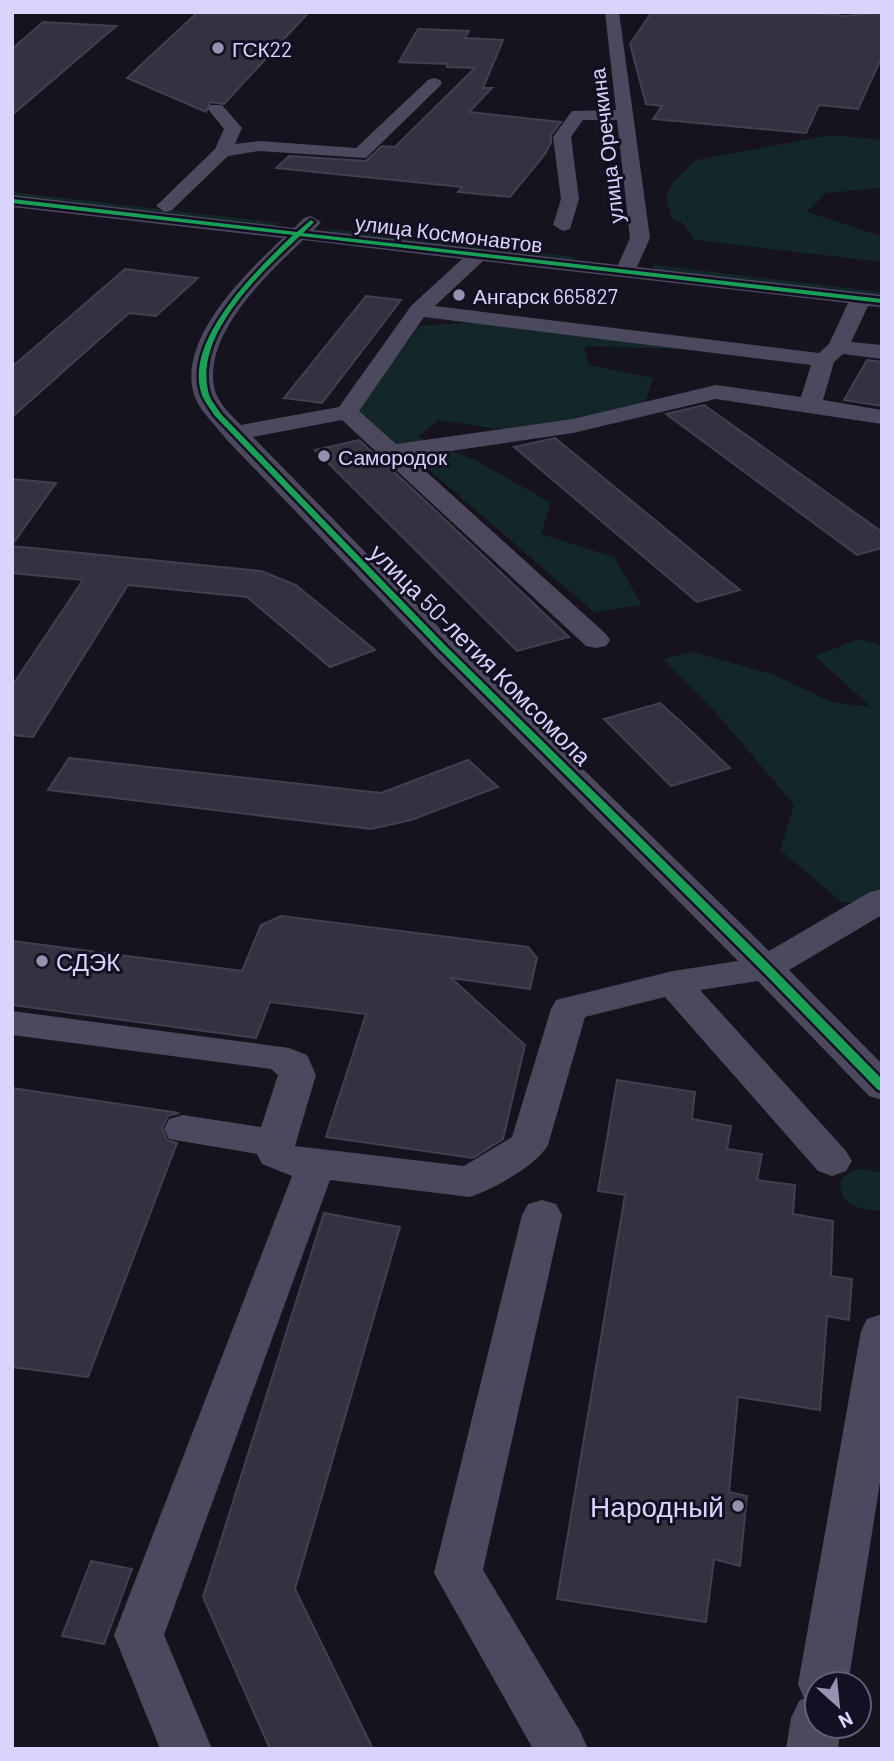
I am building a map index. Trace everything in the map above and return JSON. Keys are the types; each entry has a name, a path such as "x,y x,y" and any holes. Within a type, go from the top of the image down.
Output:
{"street":[{"name":"улица Оречкина","path":"612,12 640,238 629,265"},
{"path":"223,151 259,146 360,154 434,83"},
{"path":"166,206 223,151 233,128 216,109"},
{"path":"563,225 570,199 562,137 578,115 623,115"},
{"name":"улица Космонавтов","path":"12,188 166,206 477,256 629,265 882,286"},
{"name":"улица Космонавтов","path":"12,201 304,228 629,265 871,300"},
{"name":"улица 50-летия Комсомола","path":"304,228 228,306 202,366 204,391 218,415 520,725 766,968 882,1087"},
{"path":"234,434 347,412 418,310 477,256"},
{"path":"810,405 831,353 871,300"},
{"path":"418,310 831,353 882,352"},
{"path":"393,453 572,426 716,392 882,417"},
{"path":"347,412 596,640"},
{"path":"12,1023 276,1057 293,1064 297,1075 275,1143 276,1154 292,1161 470,1182 529,1145 569,1009 673,983 766,968 882,900"},
{"path":"673,983 832,1161"},
{"path":"183,1129 275,1143"},
{"path":"187,1749 139,1635 316,1164"},
{"path":"542,1215 458,1573 562,1749"},
{"path":"826,1670 872,1465 882,1331"}],"green space":[{"path":"831,135 882,140 882,188 826,193 807,212 882,236 882,262 695,240 684,224 672,218 666,196 673,183 696,160"},
{"path":"12,192 279,223 275,227 12,196"},
{"path":"331,229 575,257 573,260 328,232"},
{"path":"654,265 882,292 882,296 652,269"},
{"path":"500,320 716,350 584,346 589,365 653,378 644,407 525,433 438,420 418,437 477,461 551,503 541,534 614,557 642,605 594,612 400,445 345,423 420,326"},
{"path":"859,639 882,646 882,903 842,902 780,850 794,805 719,716 663,659 693,652 775,675 831,702 871,707 815,656"},
{"path":"855,1170 882,1173 882,1210 858,1208 842,1194 842,1178"}],"building":[{"name":"ГСК22","path":"198,12 309,12 224,104 210,102 206,112 127,78"},
{"path":"652,12 805,12 846,16 882,12 882,57 858,109 819,105 806,133 653,119 662,106 646,104 630,44"},
{"path":"43,22 116,26 12,115 12,49"},
{"path":"418,29 469,31 465,38 503,40 483,88 492,88 469,112 561,122 551,135 551,143 545,154 510,197 458,192 462,187 276,168 289,156 366,161 382,146 395,147 475,68 399,62"},
{"path":"125,269 198,278 156,316 129,313 12,417 12,367"},
{"path":"366,296 401,300 322,403 284,398"},
{"path":"867,360 882,362 882,406 844,400"},
{"path":"704,405 882,532 882,548 857,555 666,414"},
{"path":"555,438 740,590 697,602 514,447"},
{"path":"359,440 569,637 517,651 315,450"},
{"path":"12,479 56,483 12,545"},
{"path":"12,546 261,571 296,585 375,650 330,667 247,597 128,585 33,737 12,735 12,686 83,580 12,573"},
{"path":"660,703 730,768 671,786 604,719"},
{"path":"69,758 381,793 468,760 498,787 411,820 371,829 48,790"},
{"path":"281,916 528,947 537,958 530,989 451,978 525,1045 503,1139 473,1158 326,1137 366,1014 270,1002 256,1038 12,1005 12,941 242,971 261,925"},
{"path":"617,1080 695,1092 692,1119 731,1126 727,1149 762,1154 757,1180 795,1185 793,1214 833,1221 831,1276 852,1279 849,1320 827,1316 820,1410 738,1397 729,1492 747,1496 740,1566 714,1559 706,1622 557,1599 625,1195 598,1191"},
{"path":"12,1088 179,1113 168,1116 162,1128 167,1140 177,1143 88,1377 12,1367"},
{"path":"324,1213 400,1227 295,1589 373,1749 270,1749 203,1597"},
{"path":"91,1561 132,1569 104,1644 62,1636"}],"cycle path":[{"path":"12,201 882,301"},
{"path":"311,222 237,298 208,345 202,369 204,391 218,415 443,648 766,968 882,1087"}],"place":[{"name":"ГСК22","path":"218,48"},
{"name":"Ангарск 665827","path":"459,295"},
{"name":"Самородок","path":"324,456"},
{"name":"СДЭК","path":"42,961"},
{"name":"Народный","path":"738,1506"}]}
